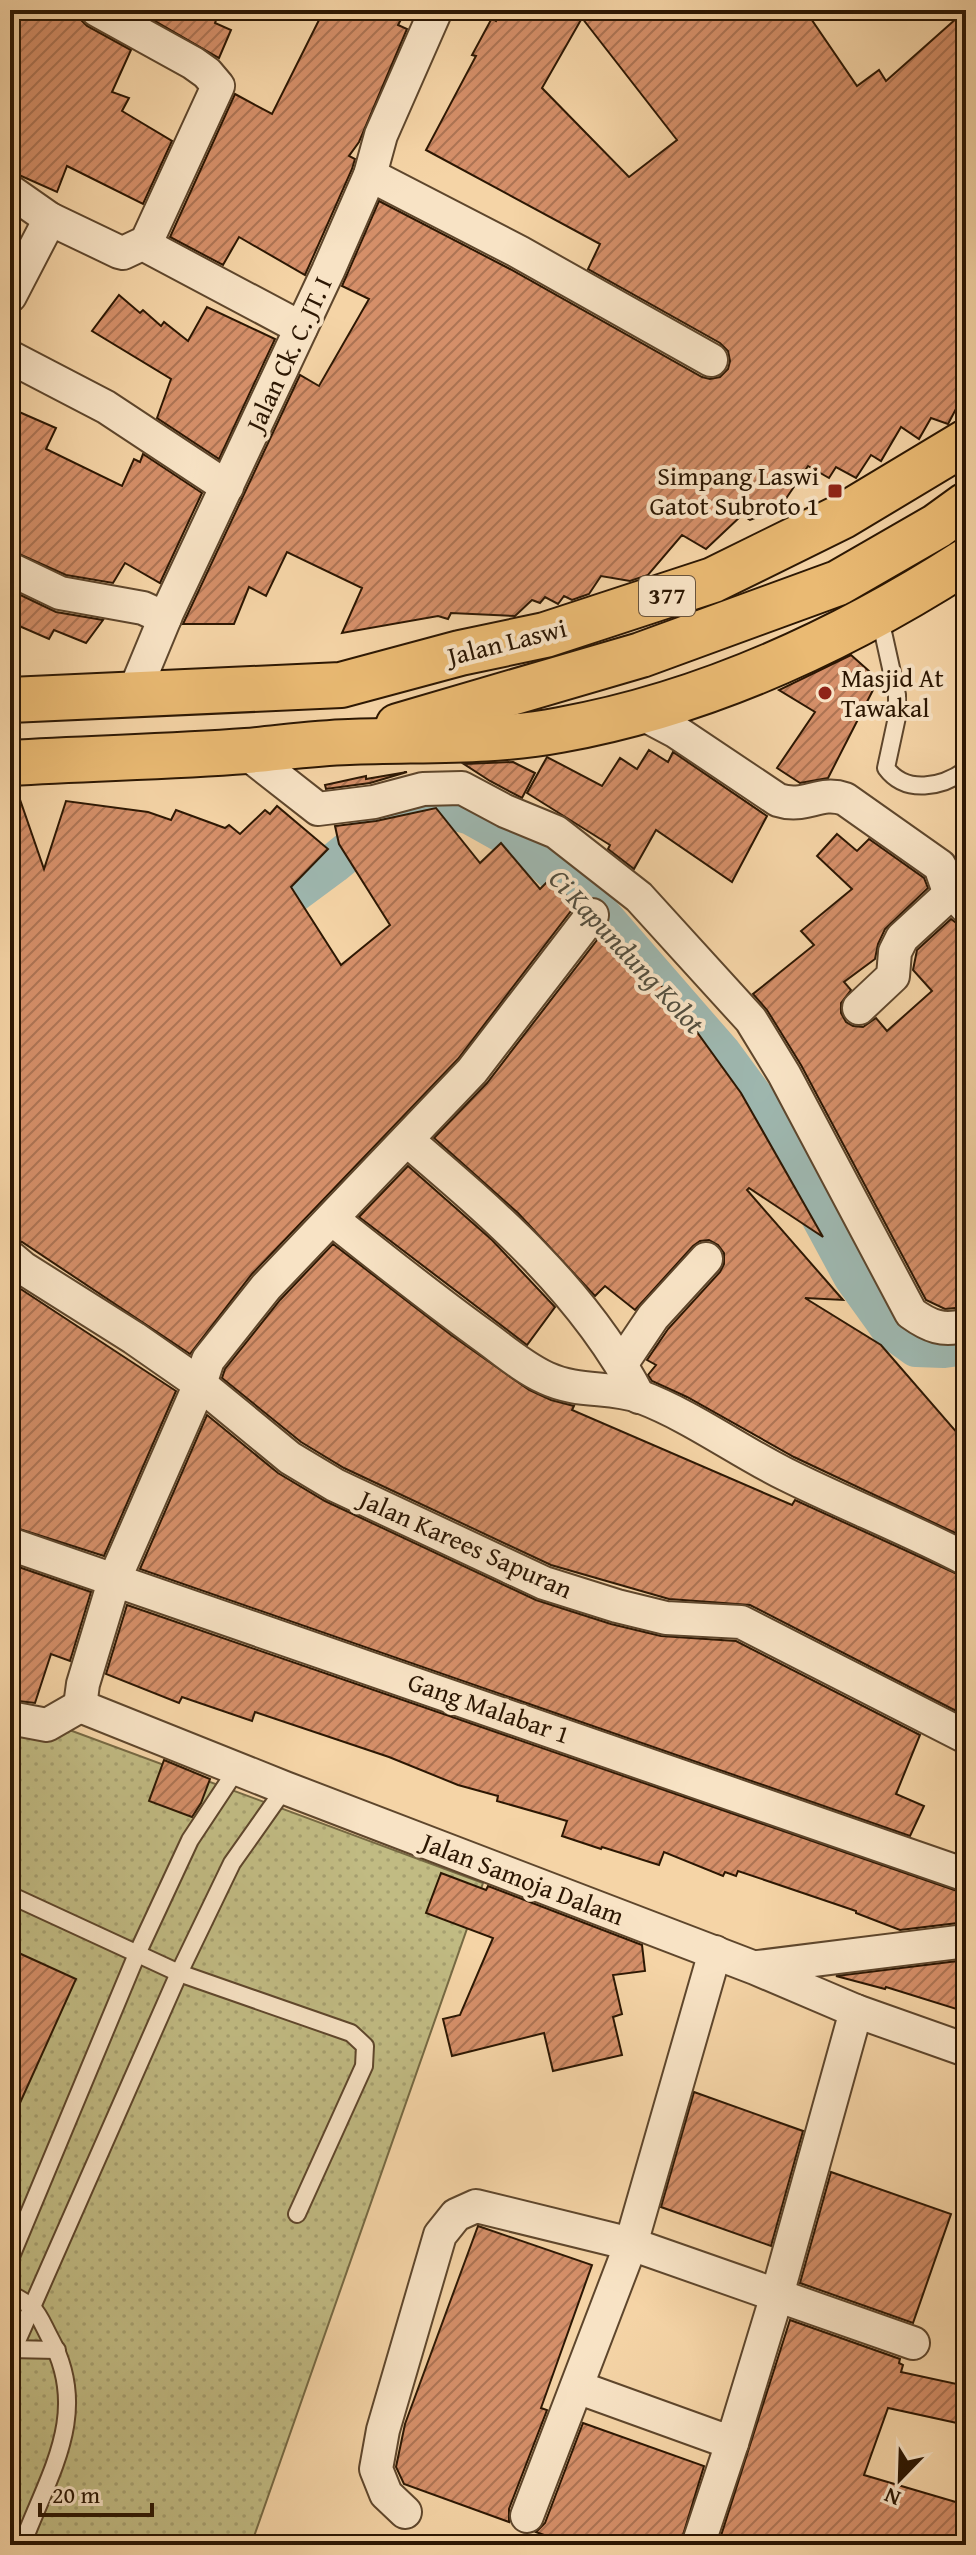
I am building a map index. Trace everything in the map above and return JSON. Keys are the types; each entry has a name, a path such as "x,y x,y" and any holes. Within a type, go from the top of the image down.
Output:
{"main road":[{"name":"Jalan Laswi","path":"10,700 341,685 545,635 713,580 843,516 966,442"},
{"name":"377","path":"346,742 641,655 838,583 937,526 966,505"},
{"name":"377","path":"10,763 244,751 346,742 459,739 658,722 879,613 965,566"},
{"name":"377","path":"341,685 569,674"}],"street":[{"path":"97,10 193,63 218,86 145,245"},
{"name":"Jalan Ck. C. JT. I","path":"133,695 165,618 370,175 381,135 436,10"},
{"path":"370,175 519,252 711,360"},
{"path":"10,191 50,219 123,253 145,245 301,328"},
{"path":"10,296 50,219"},
{"path":"10,357 106,407 227,487"},
{"path":"10,569 60,593 143,608 165,618"},
{"path":"658,722 778,800 794,805 835,795 845,799 940,866 959,900 902,938 895,952 893,976 859,1008"},
{"path":"244,751 318,809 374,802 423,789 462,788 505,811 556,832 639,897 751,1020 784,1074 911,1313 929,1326 958,1328 966,1325"},
{"path":"10,1718 47,1725 80,1706 83,1684 115,1578 208,1360 257,1298 472,1071 592,915"},
{"path":"407,1140 489,1209 539,1259 622,1363 639,1397"},
{"path":"332,1219 517,1362 567,1386 639,1397 784,1473 966,1559"},
{"name":"Jalan Karees Sapuran","path":"10,1257 200,1384 302,1465 335,1485 544,1583 666,1618 741,1622 966,1737"},
{"path":"622,1363 653,1317 706,1259"},
{"name":"Gang Malabar 1","path":"10,1544 966,1875"},
{"name":"Jalan Samoja Dalam","path":"80,1706 285,1788 715,1952 856,2011 966,2050"},
{"path":"755,1968 966,1941"},
{"path":"527,2516 631,2244 715,1952"},
{"path":"698,2545 777,2295 856,2011"},
{"path":"405,2512 386,2494 376,2469 383,2430 440,2235 456,2215 476,2206 631,2244 913,2343"},
{"path":"577,2387 732,2443"}],"lane":[{"path":"879,613 897,695 897,717 886,768 893,778 902,783 934,786 966,770"},
{"path":"10,2259 137,1954 190,1840 237,1769"},
{"path":"57,2350 11,2350 179,1973 232,1863 285,1788"},
{"path":"10,1895 179,1973 351,2033 365,2046 364,2066 297,2214"},
{"path":"10,2294 33,2306 57,2350 67,2377 67,2427 22,2545"}],"shaded area":[{"path":"10,1708 483,1883 251,2545 10,2545 10,2412 17,2397 10,2394"}],"building":[{"path":"10,10 78,10 80,19 87,26 131,50 112,92 129,98 122,111 172,141 143,204 67,166 57,192 10,171"},
{"path":"136,10 220,10 215,23 231,30 219,58"},
{"path":"324,10 406,10 398,25 407,29 359,142 349,156 355,159 352,169 305,275 239,237 223,265 170,237 235,94 272,114"},
{"path":"503,10 805,10 857,86 879,70 886,81 966,10 966,390 948,424 931,418 919,439 901,427 881,461 871,455 856,478 836,467 829,478 808,466 779,509 750,520 742,515 706,549 682,535 648,575 630,581 601,576 589,594 572,600 564,596 558,604 545,597 540,603 532,600 515,616 451,613 448,619 438,616 342,633 362,588 287,552 266,596 249,587 234,624 183,624 300,375 319,386 369,299 342,286 379,201 510,269 702,377 720,377 728,369 728,351 720,343 588,269 600,244 426,150 476,56 472,55 492,18 496,21","holes":["582,18 677,140 629,177 542,88"]},
{"path":"119,295 140,313 143,310 161,326 164,322 188,341 207,307 275,339 219,459 157,418 171,379 92,331"},
{"path":"10,408 56,428 46,449 122,486 134,459 140,462 143,454 202,493 160,583 125,563 113,583 66,575 10,550"},
{"path":"10,590 56,612 103,620 86,643 54,630 49,639 10,622"},
{"path":"851,655 869,671 863,683 873,690 828,778 800,783 777,768 815,712 779,690"},
{"path":"649,750 668,762 673,752 767,816 732,882 656,830 634,869 608,849 610,845 527,793 547,757 602,786 620,758 637,769"},
{"path":"513,762 535,773 522,798 464,764"},
{"path":"407,772 370,783 326,789 325,785 366,776 366,779"},
{"path":"10,788 16,788 44,869 66,801 148,812 171,820 176,810 225,828 229,825 240,834 265,810 270,814 277,806 328,849 291,887 341,965 390,925 339,844 335,826 436,808 480,863 501,843 540,889 547,882 577,903 458,1059 252,1274 190,1354 22,1242 10,1238 10,942 13,942"},
{"path":"837,834 857,851 869,839 924,878 928,888 885,929 875,959 844,982 851,990 841,1003 841,1013 846,1022 863,1027 876,1018 887,1031 932,991 913,970 917,950 951,919 959,925 966,925 966,1307 945,1309 926,1300 801,1065 767,1010 753,994 814,945 801,931 852,889 817,856"},
{"path":"604,931 650,979 653,976 676,1003 741,1093 823,1237 749,1188 747,1190 843,1300 805,1298 881,1345 966,1443 966,1538 794,1457 687,1397 652,1381 648,1375 656,1365 647,1360 668,1329 724,1264 724,1253 718,1245 709,1240 693,1246 635,1310 605,1286 595,1296 518,1213 434,1138 487,1083"},
{"path":"408,1166 492,1240 555,1307 527,1345 359,1217"},
{"path":"333,1244 451,1335 529,1390 574,1406 572,1410 792,1505 795,1500 966,1578 966,1716 750,1605 669,1599 551,1565 344,1468 301,1442 222,1378 225,1369 280,1300"},
{"path":"10,1282 176,1391 104,1556 10,1526"},
{"path":"207,1415 278,1473 325,1501 536,1600 661,1636 736,1641 920,1735 896,1794 924,1806 910,1836 140,1569"},
{"path":"10,1564 91,1592 70,1661 51,1654 35,1703 10,1700"},
{"path":"127,1605 966,1894 966,1922 900,1930 856,1911 738,1871 736,1876 725,1872 723,1876 664,1852 659,1865 601,1849 562,1836 567,1821 497,1801 498,1796 458,1785 389,1757 255,1712 252,1721 182,1697 179,1703 106,1674"},
{"path":"164,1760 210,1779 192,1817 149,1801"},
{"path":"441,1873 486,1890 488,1886 642,1945 645,1971 613,1975 622,2014 613,2017 622,2055 553,2071 544,2033 452,2056 443,2019 460,2015 493,1938 426,1913"},
{"path":"10,1949 76,1979 10,2125"},
{"path":"966,1960 966,2012 886,1987 836,1976"},
{"path":"694,2092 803,2131 771,2246 661,2207"},
{"path":"831,2172 951,2214 913,2323 800,2283"},
{"path":"478,2226 592,2265 541,2408 547,2410 509,2509 509,2522 404,2484 396,2467 405,2424"},
{"path":"790,2320 900,2359 899,2363 903,2365 901,2372 966,2386 966,2425 888,2408 864,2475 966,2505 966,2545 718,2545"},
{"path":"583,2423 704,2466 680,2545 571,2545 536,2532 545,2523"}],"waterway":[{"name":"Ci Kapundung Kolot","path":"252,924 379,826 433,805 471,815 528,847 595,908 722,1054 763,1110 853,1276 891,1329 916,1347 966,1345"}],"place":[{"name":"Simpang Laswi Gatot Subroto 1","path":"835,491"},
{"name":"Masjid At Tawakal","path":"825,693"}]}
